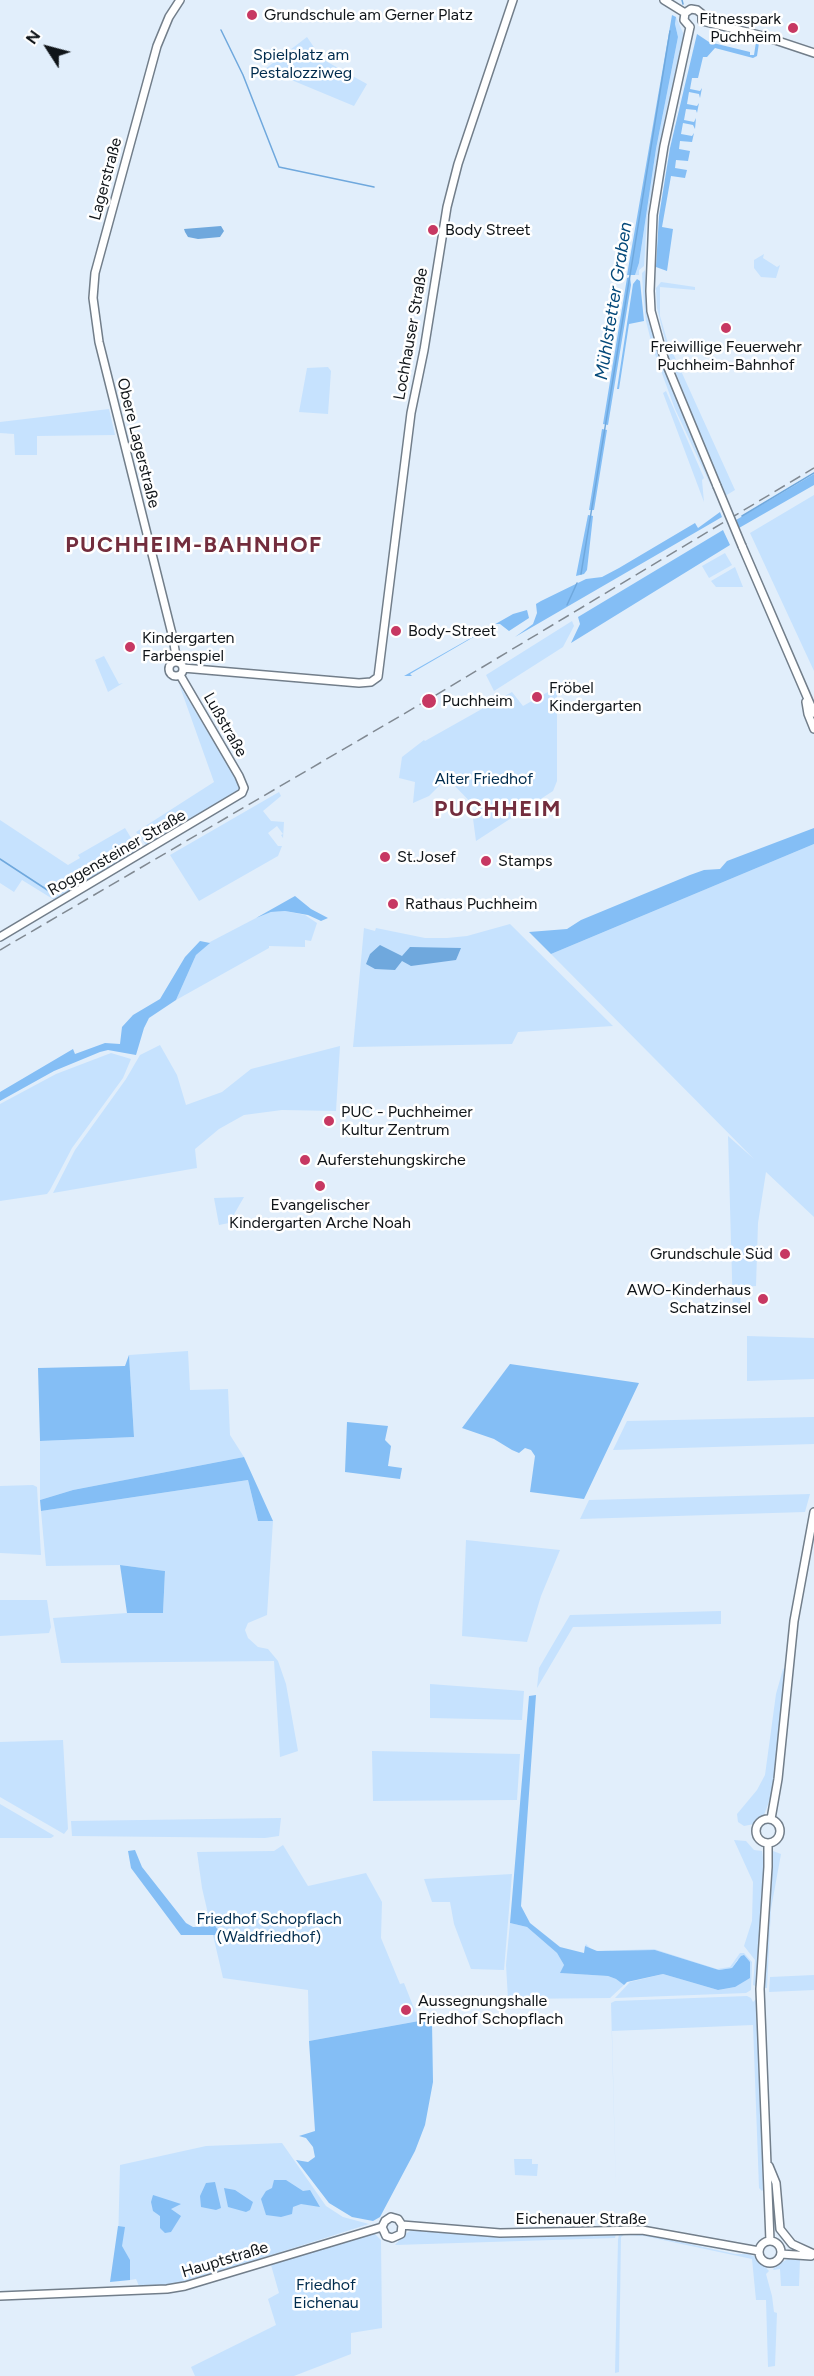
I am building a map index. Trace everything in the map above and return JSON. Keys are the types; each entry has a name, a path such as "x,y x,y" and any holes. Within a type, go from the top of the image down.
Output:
{"street":[{"name":"Lagerstraße","path":"106,372 94,318 95,273 158,43 169,17 180,0"},
{"name":"Lochhauser Straße","path":"182,672 359,683 378,677 412,403 424,350 447,207 458,164 513,0"},
{"path":"664,0 685,13"},
{"path":"691,9 697,10 702,15 702,21 698,27 690,27 684,20 685,13 691,9"},
{"path":"702,21 763,36 814,53"},
{"path":"690,27 664,146 653,215 651,311 664,358 814,713"},
{"name":"Obere Lagerstraße","path":"106,372 173,638 177,662 170,664 169,671 173,676 182,672"},
{"path":"177,662 182,672"},
{"name":"Lußstraße","path":"182,672 244,788"},
{"path":"806,694 808,714 814,729"},
{"name":"Roggensteiner Straße","path":"0,937 238,797 244,788"},
{"path":"771,1819 778,1779 794,1621 814,1512"},
{"path":"771,1819 777,1823 780,1834 775,1841 768,1843 759,1839 756,1830 761,1821 771,1819"},
{"path":"768,1843 760,1989 770,2241"},
{"path":"767,2160 776,2182 780,2229 792,2244 814,2255"},
{"path":"391,2217 398,2219 402,2225 401,2234 392,2238 386,2236 382,2227 391,2217"},
{"name":"Eichenauer Straße","path":"402,2225 500,2232 642,2230 759,2251"},
{"name":"Hauptstraße","path":"0,2296 168,2289 185,2286 382,2227"},
{"path":"770,2241 778,2245 781,2254 778,2260 769,2263 761,2259 759,2251 762,2245 770,2241"},
{"path":"781,2254 814,2255"}],"green space":[{"path":"676,17 684,35 666,112 647,217 644,266 639,270 639,275 635,275 639,263 656,149 678,37"},
{"name":"Spielplatz am Pestalozziweg","path":"307,37 322,59 367,84 354,106 265,69"},
{"path":"764,254 763,258 777,267 780,265 776,278 761,277 754,268 754,260"},
{"path":"645,270 649,320 656,345 712,488 675,409 653,349 646,321 643,293 642,273"},
{"path":"661,282 695,287 695,290 660,287 660,316 667,340 735,490 725,496 669,356 657,308 656,288"},
{"path":"328,367 331,371 328,414 299,412 307,368"},
{"path":"666,391 704,478 702,480 704,502 663,393"},
{"path":"109,409 115,435 37,436 37,455 15,455 14,434 0,433 0,422"},
{"path":"814,495 814,671 750,533"},
{"path":"725,553 732,565 709,578 702,566"},
{"path":"735,567 743,587 716,587 711,581"},
{"path":"572,621 574,626 563,647 494,691 486,675"},
{"path":"104,656 119,684 123,683 108,692 95,660"},
{"path":"179,684 239,784 239,789 237,793 151,845 146,845 136,832 214,782"},
{"name":"Alter Friedhof","path":"557,688 557,781 553,791 476,841 472,811 477,809 453,784 452,773 429,796 413,803 415,782 399,778 402,757 424,740 512,692 523,706"},
{"path":"279,792 281,796 263,811 271,821 284,822 283,838 277,826 268,833 278,846 282,846 278,856 199,901 170,855"},
{"path":"0,820 68,865 80,858 78,855 125,828 136,846 136,851 134,855 56,901 22,880 14,892 0,883"},
{"path":"814,844 814,1217 766,1172 758,1223 756,1286 740,1287 741,1312 733,1312 728,1136 754,1159 551,954"},
{"path":"285,911 305,915 317,923 311,941 305,940 305,947 269,946 176,1000 196,955 210,942 256,918 271,912"},
{"path":"510,924 613,1026 518,1032 512,1044 353,1047 364,928 375,931 376,928 425,938 447,938 467,936"},
{"path":"160,1045 177,1075 186,1105 222,1092 251,1069 340,1046 336,1111 282,1110 244,1115 219,1129 195,1149 197,1168 53,1193 75,1150 126,1079 140,1055"},
{"path":"111,1053 131,1059 123,1078 72,1148 47,1194 0,1201 0,1104 56,1074"},
{"path":"244,1197 229,1223 219,1225 214,1198"},
{"path":"747,1336 814,1338 814,1379 747,1381"},
{"path":"188,1351 190,1390 228,1389 230,1435 244,1457 73,1490 40,1500 40,1441 134,1437 129,1355"},
{"path":"814,1417 814,1444 613,1450 627,1421"},
{"path":"248,1480 258,1521 273,1521 267,1615 248,1623 245,1630 248,1638 258,1647 268,1649 278,1661 286,1684 298,1751 280,1757 274,1661 61,1663 53,1618 163,1613 165,1571 120,1565 46,1566 41,1511"},
{"path":"33,1485 37,1487 41,1555 0,1553 0,1486"},
{"path":"810,1494 805,1512 580,1519 589,1500"},
{"path":"466,1540 560,1550 541,1596 527,1642 462,1636"},
{"path":"0,1600 47,1600 51,1627 49,1633 0,1636"},
{"path":"721,1611 721,1624 573,1627 537,1688 539,1668 570,1615"},
{"path":"786,1667 772,1794 764,1815 754,1824 744,1826 738,1822 737,1814 757,1790 765,1775 776,1694 783,1669"},
{"path":"430,1684 524,1691 522,1720 430,1718"},
{"path":"63,1740 68,1829 64,1834 0,1797 0,1742"},
{"path":"372,1751 520,1754 517,1800 373,1801"},
{"path":"0,1804 54,1836 51,1838 0,1838"},
{"path":"281,1818 279,1836 265,1838 72,1836 71,1821"},
{"path":"734,1840 746,1841 754,1850 762,1851 764,1864 758,1987 753,1985 755,1960 744,1946 752,1921 753,1882"},
{"name":"Friedhof Schopflach (Waldfriedhof)","path":"283,1845 308,1886 366,1873 382,1902 381,1938 400,1984 404,1983 419,2021 309,2041 308,1990 223,1978 202,1888 197,1852 274,1851"},
{"path":"773,1851 781,1854 771,1909 767,1988 763,1988"},
{"path":"512,1874 504,1970 471,1969 454,1924 450,1902 432,1902 424,1879"},
{"path":"510,1923 527,1927 557,1953 564,1965 561,1973 608,1976 624,1985 610,1998 508,1999 506,1965"},
{"path":"654,1949 717,1969 730,1967 740,1953 744,1953 752,1962 751,1990 746,1993 615,1998 630,1982 663,1974 718,1990 735,1987 738,1959 732,1968 719,1970 655,1950 601,1951"},
{"path":"814,1975 814,1990 769,1992 770,1977"},
{"path":"747,1996 753,2002 757,1998 763,2190 759,2188 753,2025 612,2031 616,2195 611,2003"},
{"path":"282,2143 326,2206 343,2217 369,2224 199,2278 167,2285 139,2286 136,2279 130,2280 118,2245 120,2165 206,2146"},
{"path":"514,2159 532,2159 532,2164 538,2164 537,2176 515,2175"},
{"path":"412,2230 490,2236 616,2234 615,2238 395,2245"},
{"name":"Friedhof Eichenau","path":"375,2234 381,2240 382,2328 351,2333 351,2354 294,2376 195,2376 191,2367 276,2325 268,2299 279,2293 271,2265 348,2239"},
{"path":"619,2234 650,2235 756,2257 769,2271 766,2274 774,2312 777,2313 775,2366 768,2367 766,2300 756,2300 752,2259 644,2236 624,2235 621,2237 619,2372 615,2373 618,2240"},
{"path":"788,2259 800,2260 799,2286 781,2286 780,2269 773,2270 775,2266"}],"shaded area":[{"path":"672,15 676,17 678,37 656,149 639,263 635,275 627,275"},
{"path":"697,34 709,42 750,52 750,55 754,55 756,42 759,43 757,56 753,58 715,48 707,57 703,57 698,78 692,78 690,89 700,91 702,88 700,98 699,94 689,92 687,104 697,106 699,103 697,113 696,110 686,109 684,120 694,122 696,118 695,129 693,125 683,123 681,134 692,136 694,133 692,142 680,141 679,149 690,151 688,161 676,160 675,168 687,170 685,178 671,176 662,227 673,229 667,271 656,267 659,216 670,148"},
{"path":"221,226 224,231 220,237 198,239 188,237 184,229"},
{"path":"630,277 631,285 608,425 603,424 627,278"},
{"path":"637,279 640,281 644,321 629,324 619,389 617,389 633,284"},
{"path":"602,429 607,430 594,510 589,510"},
{"path":"814,474 814,485 739,528 736,520"},
{"path":"720,512 722,517 515,637 533,624 537,613 536,604 586,579 602,577 695,523 698,528"},
{"path":"588,515 593,516 587,570 584,574 576,576"},
{"path":"723,530 730,545 571,643 580,624 578,617"},
{"path":"527,610 529,618 509,631 500,624 496,624 410,674 412,676 404,676 513,614"},
{"path":"814,828 814,844 551,954 529,932 567,929 581,920 690,875 704,870 720,869 727,861"},
{"path":"295,896 311,909 328,918 321,921 308,915 285,911 271,912 256,918"},
{"path":"200,941 210,943 196,955 176,1000 149,1018 136,1055 108,1050 100,1052 54,1071 0,1101 0,1092 73,1049 75,1054 105,1043 120,1044 122,1027 133,1015 160,999 185,957"},
{"path":"380,945 402,956 410,947 461,948 456,960 411,966 402,961 395,970 375,969 366,964 370,954"},
{"path":"129,1355 134,1437 40,1441 38,1368 125,1366"},
{"path":"510,1364 639,1383 584,1499 530,1492 535,1456 531,1450 525,1448 519,1453 494,1439 462,1428"},
{"path":"347,1422 388,1426 385,1440 391,1446 388,1466 402,1468 400,1479 345,1472"},
{"path":"244,1457 273,1521 258,1521 248,1480 41,1511 40,1500 73,1490"},
{"path":"120,1565 165,1571 163,1613 127,1613"},
{"path":"536,1695 521,1906 530,1923 560,1947 584,1953 585,1946 597,1951 655,1950 719,1970 732,1968 744,1955 750,1962 750,1978 735,1987 718,1990 663,1974 627,1982 624,1985 608,1976 560,1973 564,1965 557,1953 527,1927 510,1923 529,1696"},
{"path":"135,1850 142,1867 186,1923 193,1927 215,1926 218,1930 215,1935 181,1935 131,1868 128,1851"},
{"path":"419,2021 432,2022 433,2082 425,2125 415,2151 380,2217 373,2221 352,2217 329,2203 296,2160 308,2162 315,2157 313,2147 306,2138 299,2136 315,2131 309,2041"},
{"path":"274,2180 286,2180 303,2191 310,2190 320,2207 301,2204 293,2207 292,2214 281,2217 266,2215 261,2199 266,2191 272,2188"},
{"path":"215,2182 221,2208 216,2210 201,2207 200,2196 206,2183"},
{"path":"224,2188 235,2190 253,2202 250,2210 246,2212 228,2207"},
{"path":"153,2195 181,2204 171,2209 181,2216 171,2232 165,2233 160,2228 160,2216 153,2211 151,2202"},
{"path":"118,2226 125,2227 122,2246 130,2260 130,2280 110,2282"}],"waterway":[{"name":"Mühlstetter Graben","path":"682,0 683,4"},
{"path":"221,30 243,75 279,167 374,187"},
{"name":"Mühlstetter Graben","path":"581,574 670,31"},
{"path":"742,516 814,473"},
{"name":"Mühlstetter Graben","path":"567,605 577,583"},
{"path":"0,859 55,895"}],"railway":[{"path":"0,950 431,698 814,468"}],"place":[{"name":"Grundschule am Gerner Platz","path":"252,15"},
{"name":"Fitnesspark Puchheim","path":"793,28"},
{"name":"Body Street","path":"433,230"},
{"name":"Freiwillige Feuerwehr Puchheim-Bahnhof","path":"726,328"},
{"name":"Body-Street","path":"396,631"},
{"name":"Kindergarten Farbenspiel","path":"130,647"},
{"name":"Fröbel Kindergarten","path":"537,697"},
{"name":"Puchheim","path":"429,701"},
{"name":"St.Josef","path":"385,857"},
{"name":"Stamps","path":"486,861"},
{"name":"Rathaus Puchheim","path":"393,904"},
{"name":"PUC - Puchheimer Kultur Zentrum","path":"329,1121"},
{"name":"Auferstehungskirche","path":"305,1160"},
{"name":"Evangelischer Kindergarten Arche Noah","path":"320,1186"},
{"name":"Grundschule Süd","path":"785,1254"},
{"name":"AWO-Kinderhaus Schatzinsel","path":"763,1299"},
{"name":"Aussegnungshalle Friedhof Schopflach","path":"406,2010"}],"district":[{"name":"PUCHHEIM-BAHNHOF","path":"194,546"},
{"name":"PUCHHEIM","path":"498,810"}]}
